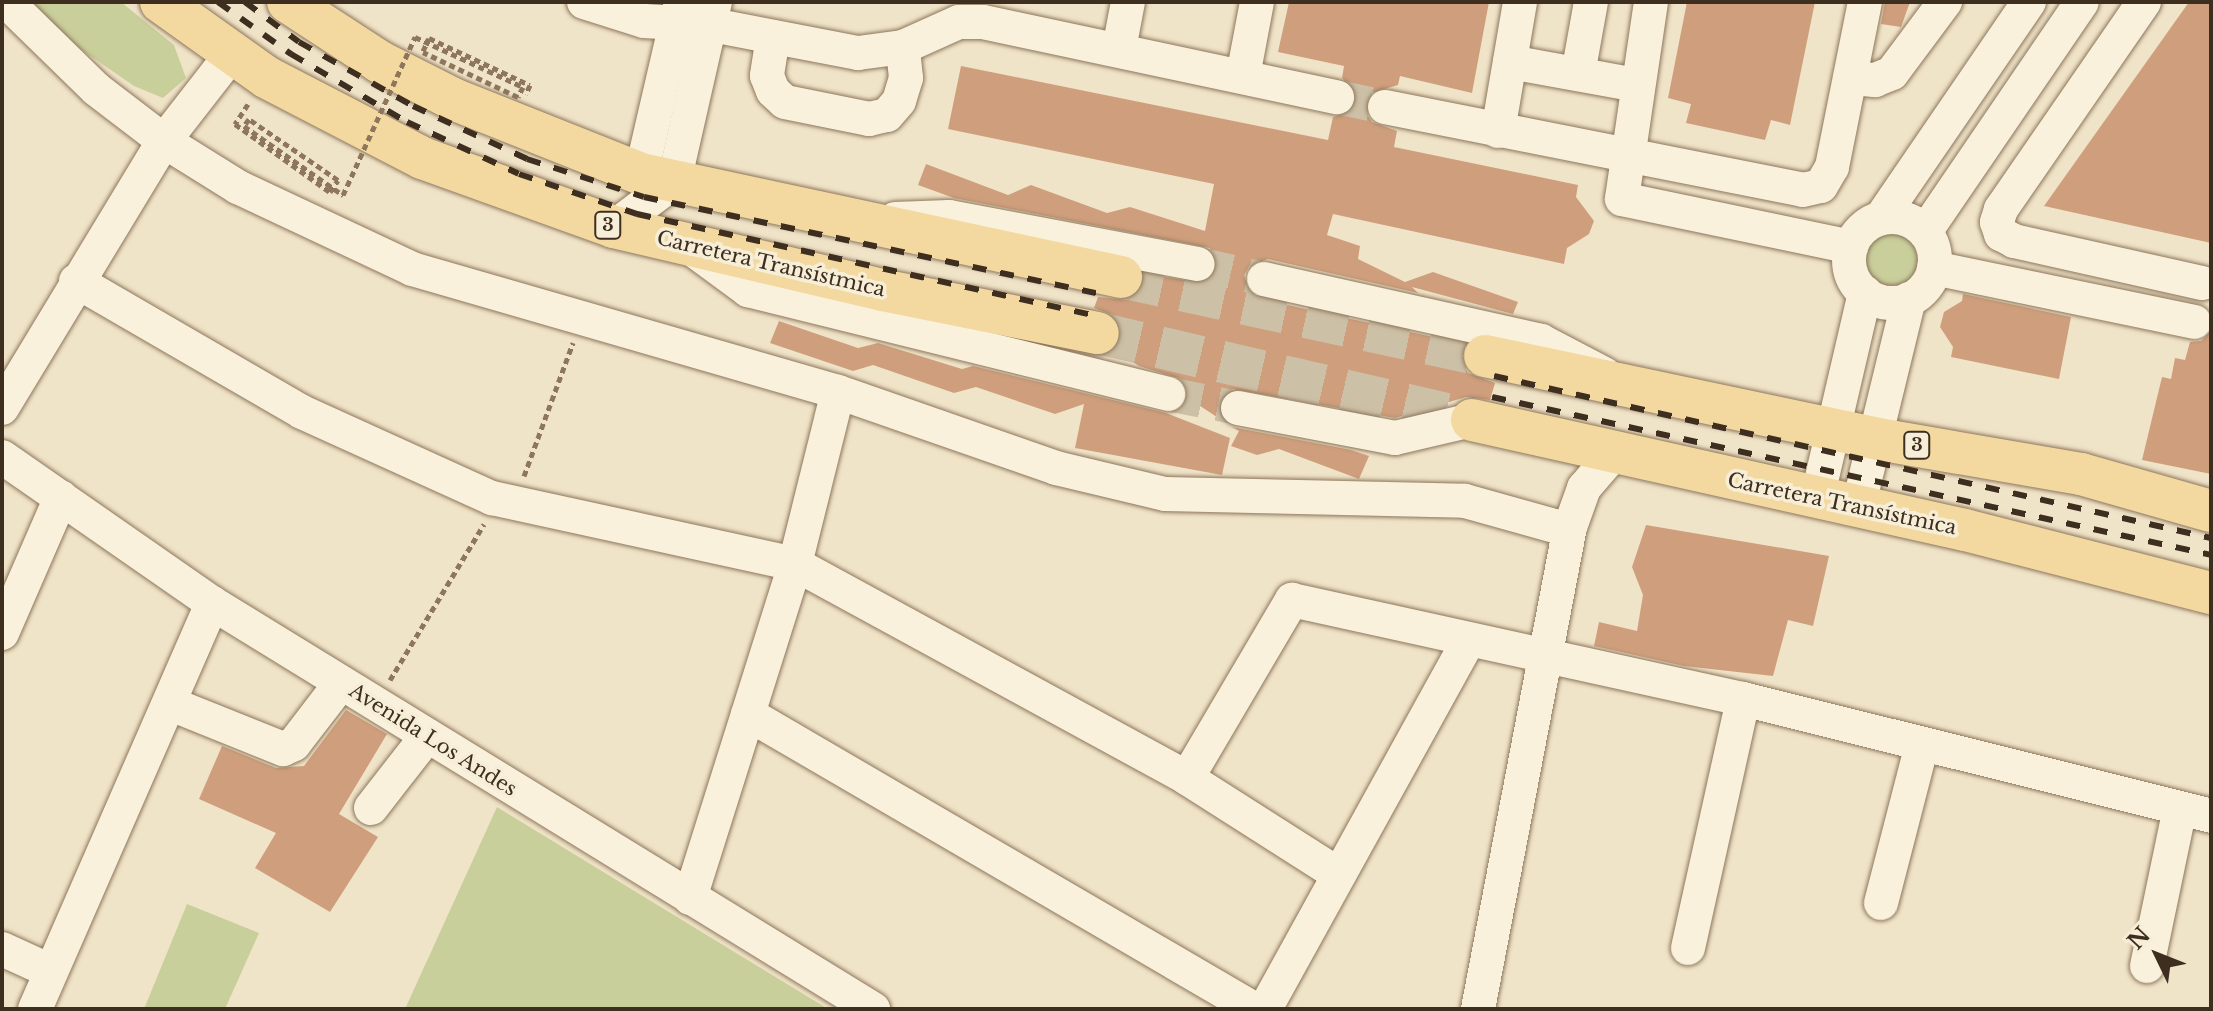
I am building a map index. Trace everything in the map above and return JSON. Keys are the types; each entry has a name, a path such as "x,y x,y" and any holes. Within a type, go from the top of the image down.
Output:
{"main road":[{"name":"Carretera Transístmica","path":"161,2 231,55 266,77 422,158 614,227 1098,333"},
{"path":"288,2 380,62 513,124 658,178 1121,277"},
{"name":"3","path":"1485,356 1878,439 2081,474 2211,511"},
{"name":"Carretera Transístmica","path":"1472,420 2211,593"}],"street":[{"path":"7,2 96,89 164,141 238,187 412,269 838,392 1012,454 1165,494 1465,501 1569,530"},
{"path":"584,2 679,14 713,13 773,37 858,53 903,47 938,28 983,22 1337,97"},
{"path":"1119,49 1128,2"},
{"path":"1498,131 1520,2"},
{"path":"1578,74 1591,2"},
{"path":"1651,2 1626,152 1622,199 1851,247"},
{"path":"1385,107 1498,131 1626,152 1803,190 1821,186 1832,167 1865,2"},
{"path":"1850,78 1875,80 1892,73 1945,2"},
{"path":"1881,218 2029,2"},
{"path":"1925,232 2082,2"},
{"path":"1934,268 2182,319 2190,280 2014,241 2001,234 1997,222 2001,209 2144,2"},
{"path":"1243,76 1253,3"},
{"path":"614,227 658,178 713,13"},
{"path":"658,178 679,14"},
{"path":"773,37 767,76 773,91 785,102 869,119 887,115 899,101 906,78 903,47"},
{"path":"2,408 76,281 164,141 231,55"},
{"path":"1510,62 1636,85"},
{"path":"871,224 912,216 949,217 1198,264"},
{"path":"1881,218 1905,219 1925,232 1934,249 1934,268 1921,292 1909,299 1885,302 1865,292 1851,272 1851,247 1868,224 1881,218"},
{"path":"684,243 748,290 1168,394"},
{"path":"1264,279 1541,341 1622,384"},
{"path":"76,281 302,412 506,502 795,564 1187,778 1339,875"},
{"path":"1817,499 1865,292"},
{"path":"1858,508 1878,439 1909,299"},
{"path":"690,898 795,564 838,392"},
{"path":"1238,408 1395,438 1472,420"},
{"path":"1478,1009 1569,530 1584,488 1614,453"},
{"name":"Avenida Los Andes","path":"2,457 212,603 873,1009"},
{"path":"2,633 61,497"},
{"path":"1187,778 1292,600 1546,660 1743,699 2196,812 2147,966"},
{"path":"35,1009 171,704 212,603"},
{"path":"1265,1009 1468,641"},
{"path":"171,704 283,749 294,744 341,683"},
{"path":"1688,948 1743,699"},
{"path":"748,714 1254,1009"},
{"path":"371,808 427,736"},
{"path":"1881,903 1922,745"},
{"path":"2,949 50,971"}],"path":[{"path":"266,77 235,124 330,192 338,180 249,119 244,126 343,195 415,37 523,87 518,97 423,52 429,38 530,85 513,124"},
{"path":"375,705 506,502 583,316"}],"green space":[{"path":"29,2 121,2 174,45 186,78 163,98 134,86 79,48"},
{"path":"1893,233 1904,235 1913,242 1920,251 1920,273 1913,282 1904,289 1893,291 1882,289 1873,282 1866,273 1864,262 1866,251 1873,242 1882,235"},
{"path":"497,807 828,1009 405,1009"},
{"path":"187,904 259,933 225,1009 144,1009"}],"building":[{"path":"1289,2 1489,2 1472,93 1400,76 1398,85 1371,93 1366,113 1372,122 1397,131 1394,147 1578,185 1576,197 1594,221 1589,234 1567,248 1564,264 1333,214 1327,235 1360,246 1358,259 1405,282 1433,272 1518,302 1513,314 1412,287 1418,293 1268,259 1250,265 1244,275 1250,293 1260,299 1465,344 1462,363 1468,373 1495,383 1490,400 1466,397 1395,418 1232,389 1219,404 1223,421 1188,398 1181,379 1139,366 1114,350 1121,338 1120,325 1113,315 1094,308 1098,297 1128,300 1138,294 1144,274 1205,283 1218,267 1210,248 954,198 918,185 926,164 1008,195 1031,185 1107,213 1130,207 1205,231 1214,184 948,129 961,66 1328,140 1333,117 1351,111 1356,92 1342,78 1344,66 1278,52"},
{"path":"1687,2 1815,2 1790,125 1771,120 1765,140 1686,123 1691,104 1668,98"},
{"path":"1885,2 1910,2 1901,27 1881,24"},
{"path":"2189,2 2211,2 2211,243 2044,206"},
{"path":"1963,294 2071,317 2059,379 1951,357 1953,347 1940,327 1944,312 1962,301"},
{"path":"779,321 858,348 878,343 962,369 973,366 1166,413 1230,438 1222,475 1075,448 1084,404 1055,414 976,387 954,393 873,365 853,371 770,343"},
{"path":"2211,331 2211,474 2142,460 2162,377 2171,379 2175,358 2185,360 2190,342 2201,341"},
{"path":"1232,427 1369,456 1359,479 1279,449 1257,455 1231,446 1239,431"},
{"path":"1646,525 1829,556 1813,626 1788,620 1773,676 1684,666 1594,646 1599,622 1637,631 1643,595 1632,567"},
{"path":"346,710 387,734 339,814 378,837 330,912 255,868 276,833 199,799 222,746 276,768 304,766"}],"tunnel":[{"path":"1337,97 1385,107"},
{"path":"1198,264 1264,279"},
{"path":"1121,277 1485,356"},
{"path":"1098,333 1472,420"},
{"path":"1168,394 1238,408"}],"railway":[{"path":"218,2 291,54 407,122 519,174 637,214 1093,315"},
{"path":"245,2 299,42 413,106 527,159 644,197 1101,294"},
{"path":"1494,376 2211,538"},
{"path":"1492,397 2211,555"}]}
